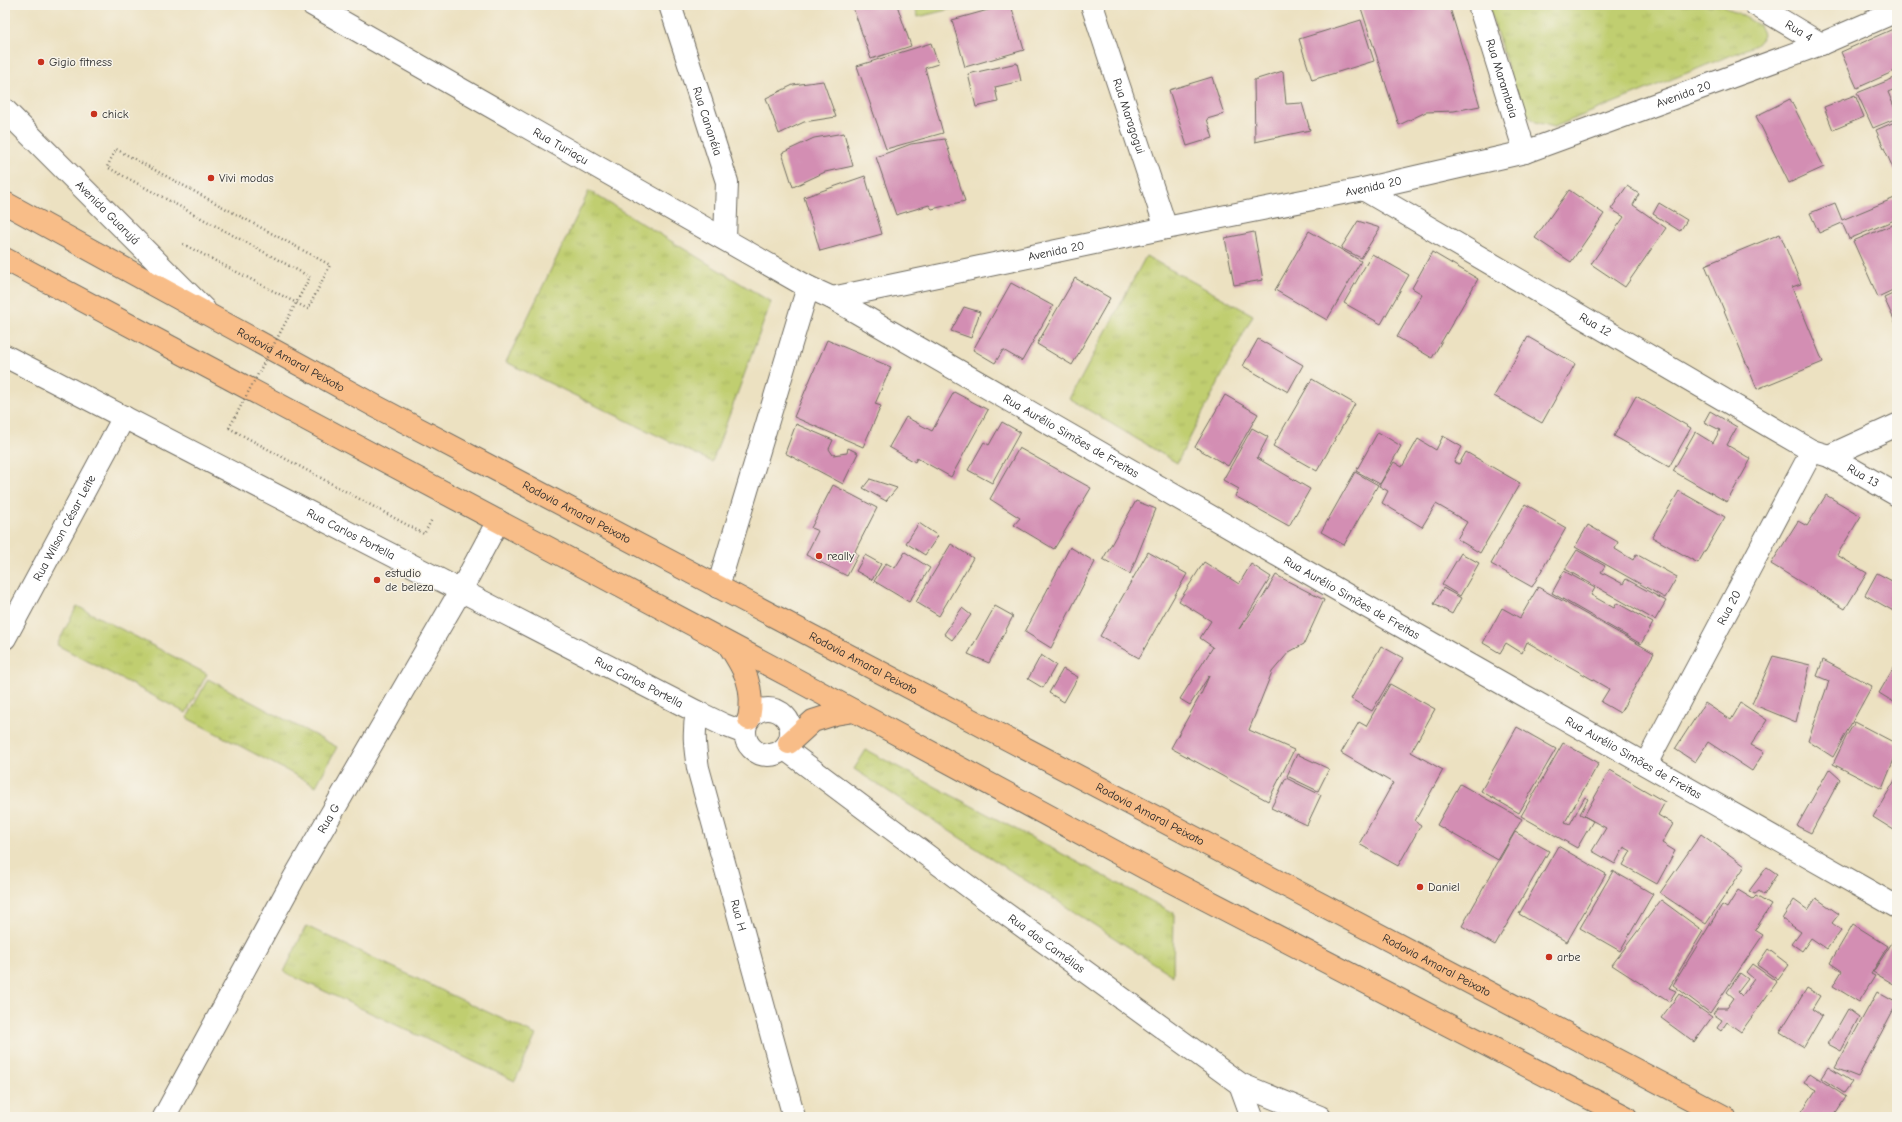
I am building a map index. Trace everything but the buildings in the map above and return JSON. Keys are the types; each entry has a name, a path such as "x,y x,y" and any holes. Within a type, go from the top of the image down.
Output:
{"highway":[{"name":"Rodovia Amaral Peixoto","path":"5,203 377,407 1725,1117"},
{"path":"5,259 854,710 1147,869 1626,1117"},
{"path":"727,643 742,667 750,686 752,703 747,726"},
{"path":"787,746 813,721 854,710"}],"street":[{"name":"Rua Turiaçu","path":"313,5 808,287"},
{"name":"Rua Cananéia","path":"670,5 728,182 725,239"},
{"name":"Rua Maragogui","path":"1092,5 1166,228"},
{"name":"Rua Marambaia","path":"1479,5 1525,152"},
{"name":"Rua 4","path":"1756,5 1821,44"},
{"name":"Avenida 20","path":"832,298 1166,228 1363,189 1525,152 1821,44 1897,11"},
{"name":"Avenida Guarujá","path":"5,110 211,316"},
{"name":"Rua 12","path":"1363,189 1821,453"},
{"path":"718,587 808,287"},
{"name":"Rua Aurélio Simões de Freitas","path":"808,287 832,298 1371,609 1897,907"},
{"name":"Rua Carlos Portella","path":"5,356 697,712"},
{"name":"Rua Wilson César Leite","path":"5,638 124,417"},
{"path":"1821,453 1897,425"},
{"name":"Rua 13","path":"1821,453 1897,495"},
{"name":"Rua 20","path":"1646,764 1821,453"},
{"name":"Rua G","path":"164,1117 294,878 460,590 498,521"},
{"path":"761,710 776,710 783,714 791,727 792,735 787,746 778,754 763,755 756,752 750,746 747,726 761,710"},
{"path":"697,712 724,725 747,726"},
{"name":"Rua H","path":"697,712 694,727 694,744 698,768 794,1117"},
{"name":"Rua das Camélias","path":"787,746 984,898 1240,1084 1320,1117"},
{"path":"1240,1084 1252,1117"}],"path":[{"path":"182,243 308,309 330,265 116,149 107,167 310,277 228,428 424,534 433,517"}],"green space":[{"path":"914,5 967,5 918,17"},
{"path":"1488,5 1723,5 1759,25 1764,36 1756,45 1554,127 1536,122 1522,112"},
{"path":"589,191 771,302 712,462 506,362"},
{"path":"1146,256 1253,315 1177,463 1070,399"},
{"path":"77,606 207,674 186,713 57,645"},
{"path":"208,679 337,747 316,786 187,718"},
{"path":"866,750 1174,913 1173,976 854,769"},
{"path":"306,926 536,1035 515,1081 284,972"}],"place":[{"name":"Gigio fitness","path":"41,62"},
{"name":"chick","path":"94,114"},
{"name":"Vivi modas","path":"211,178"},
{"name":"really","path":"819,556"},
{"name":"estudio de beleza","path":"377,580"},
{"name":"Daniel","path":"1420,887"},
{"name":"arbe","path":"1549,957"}]}
